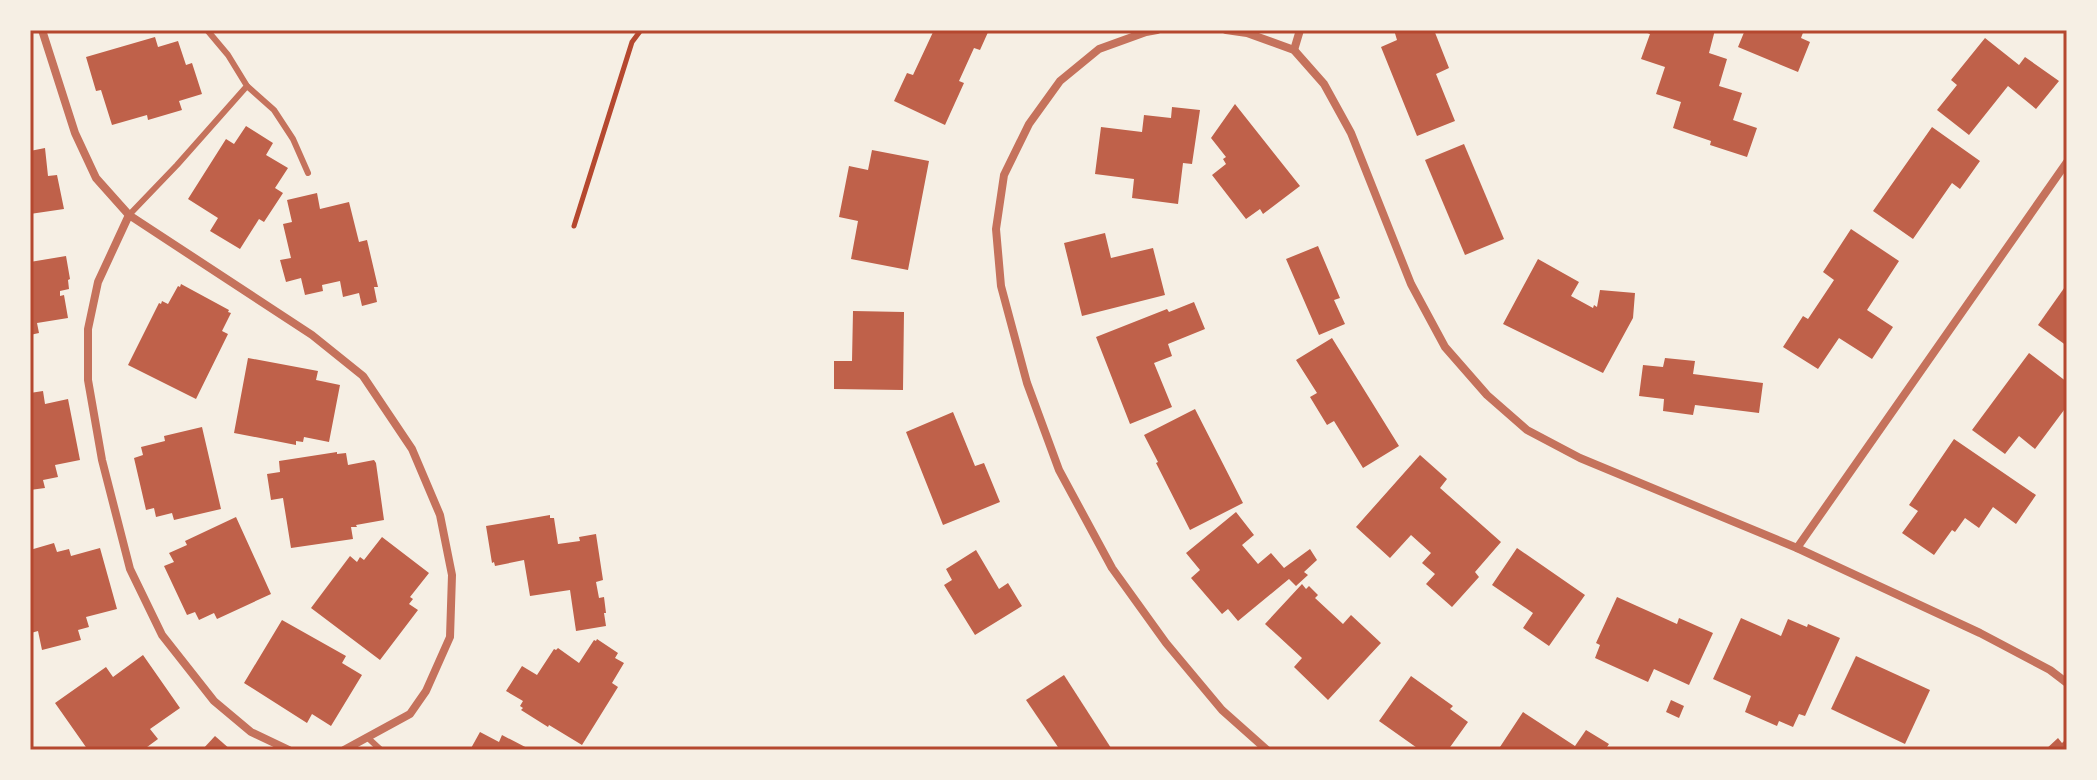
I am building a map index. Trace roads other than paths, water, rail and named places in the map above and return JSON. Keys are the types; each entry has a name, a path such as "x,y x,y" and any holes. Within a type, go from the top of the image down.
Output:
{"street":[{"path":"42,30 75,133 96,178 129,215 312,335 363,376 412,449 440,515 452,575 450,637 426,691 410,714 344,750"},
{"path":"1157,30 1099,49 1060,81 1029,124 1004,175 996,229 1001,286 1027,383 1059,470 1112,568 1166,643 1222,710 1267,750"},
{"path":"1226,30 1247,33 1294,50 1324,84 1351,133 1411,284 1445,347 1487,395 1527,430 1580,458 1797,548 1980,633 2050,670 2067,683"},
{"path":"1294,50 1300,30"},
{"path":"1797,548 2067,162"},
{"path":"129,215 98,282 88,329 88,380 102,460 130,569 162,635 214,701 251,732 289,750"}],"lane":[{"path":"207,30 228,55 247,86 274,110 293,139 308,173"},
{"path":"129,215 247,86"},
{"path":"368,738 381,750"}]}
